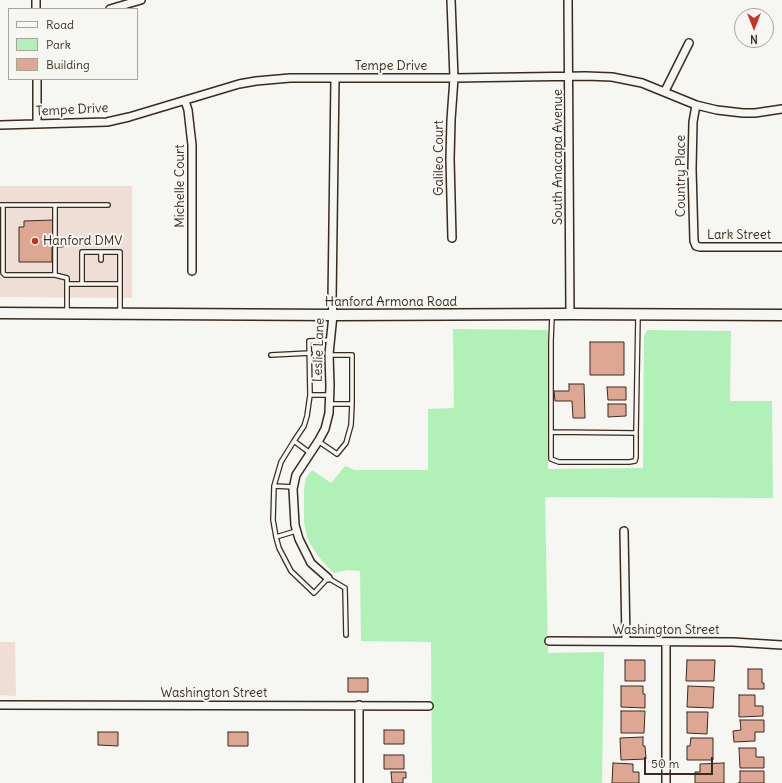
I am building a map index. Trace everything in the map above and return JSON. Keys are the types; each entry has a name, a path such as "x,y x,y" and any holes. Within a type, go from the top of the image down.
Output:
{"main road":[{"name":"Hanford Armona Road","path":"0,313 782,315"}],"street":[{"path":"113,8 140,0"},
{"name":"Galileo Court","path":"451,0 454,78 451,143 452,238"},
{"name":"South Anacapa Avenue","path":"568,0 570,314"},
{"path":"665,91 689,43"},
{"name":"Tempe Drive","path":"0,125 107,122 256,80 290,78 569,76 623,78 665,91 696,105 717,110 743,113 782,110"},
{"name":"Leslie Lane","path":"328,578 311,563 296,531 294,487 296,475 325,429 329,413 329,355 333,315 335,78"},
{"path":"37,80 37,124"},
{"name":"Michelle Court","path":"185,101 188,110 192,145 192,271"},
{"name":"Country Place","path":"696,105 693,122 692,169 694,241 696,246"},
{"name":"Lark Street","path":"696,246 700,248 782,247"},
{"path":"624,531 626,642"},
{"name":"Washington Street","path":"549,642 751,642 782,644"},
{"path":"666,642 666,783"},
{"name":"Washington Street","path":"0,705 429,706"},
{"path":"359,705 359,783"}],"lane":[{"path":"67,314 67,278 55,275 5,275 3,273 2,205 108,205"},
{"path":"55,205 55,238"},
{"path":"55,247 55,275"},
{"path":"82,284 82,252 120,252 120,314"},
{"path":"101,252 101,260"},
{"path":"67,284 101,282 120,284"},
{"path":"552,314 551,459 559,462 629,462 634,460 636,457 638,315"},
{"path":"330,340 309,341 310,395 306,422 281,462 274,486 273,520 279,548 290,570 314,593 328,578 345,588 346,635"},
{"path":"271,355 310,353"},
{"path":"318,441 338,454 346,443 351,425 352,355 329,355"},
{"path":"310,395 330,395"},
{"path":"329,404 352,404"},
{"path":"551,432 636,433"},
{"path":"294,441 310,453"},
{"path":"274,486 294,487"},
{"path":"276,537 296,531"}],"shaded area":[{"path":"0,186 132,186 132,298 0,297"},
{"path":"0,642 15,642 16,696 0,695"}],"green space":[{"path":"453,329 548,330 548,469 643,468 644,336 647,330 731,331 730,401 772,401 773,498 545,497 548,653 604,652 602,783 432,783 431,642 361,641 360,571 348,570 334,573 322,561 307,537 304,522 304,489 306,478 312,470 331,483 345,466 355,470 428,470 428,409 454,408"}],"building":[{"path":"53,220 53,238 63,238 63,247 52,247 52,262 19,262 19,227 24,227 24,221"},
{"path":"590,342 624,342 624,375 590,375"},
{"path":"569,384 584,384 585,418 573,418 572,401 555,401 554,391 569,391"},
{"path":"607,387 626,387 626,400 608,400"},
{"path":"608,404 626,404 626,416 608,417"},
{"path":"625,660 645,660 645,681 625,681"},
{"path":"687,660 715,660 714,681 686,681"},
{"path":"748,669 762,669 762,683 764,683 764,689 748,689"},
{"path":"348,678 368,678 368,692 348,692"},
{"path":"621,686 643,686 643,694 645,694 645,708 621,707"},
{"path":"688,686 714,687 713,708 687,707"},
{"path":"739,695 755,695 755,706 763,706 763,716 739,717"},
{"path":"621,711 645,711 644,733 621,733"},
{"path":"687,712 708,712 707,734 687,733"},
{"path":"740,720 764,720 764,732 755,732 755,741 734,742 733,731 741,730"},
{"path":"384,730 404,730 404,744 384,744"},
{"path":"98,732 118,732 118,746 98,745"},
{"path":"228,732 248,732 248,746 228,746"},
{"path":"643,737 643,746 645,746 646,759 621,760 620,738"},
{"path":"691,738 713,738 713,760 687,760 687,746 690,746"},
{"path":"739,748 756,748 756,757 764,757 764,768 740,768"},
{"path":"384,755 404,755 404,769 384,769"},
{"path":"613,763 633,764 633,772 639,772 639,783 612,783"},
{"path":"724,763 724,783 695,783 695,772 700,772 700,764"},
{"path":"740,771 764,771 764,783 738,783 740,782"},
{"path":"391,772 406,772 406,778 403,778 403,783 392,783"}],"place":[{"name":"Hanford DMV","path":"35,241"}]}
